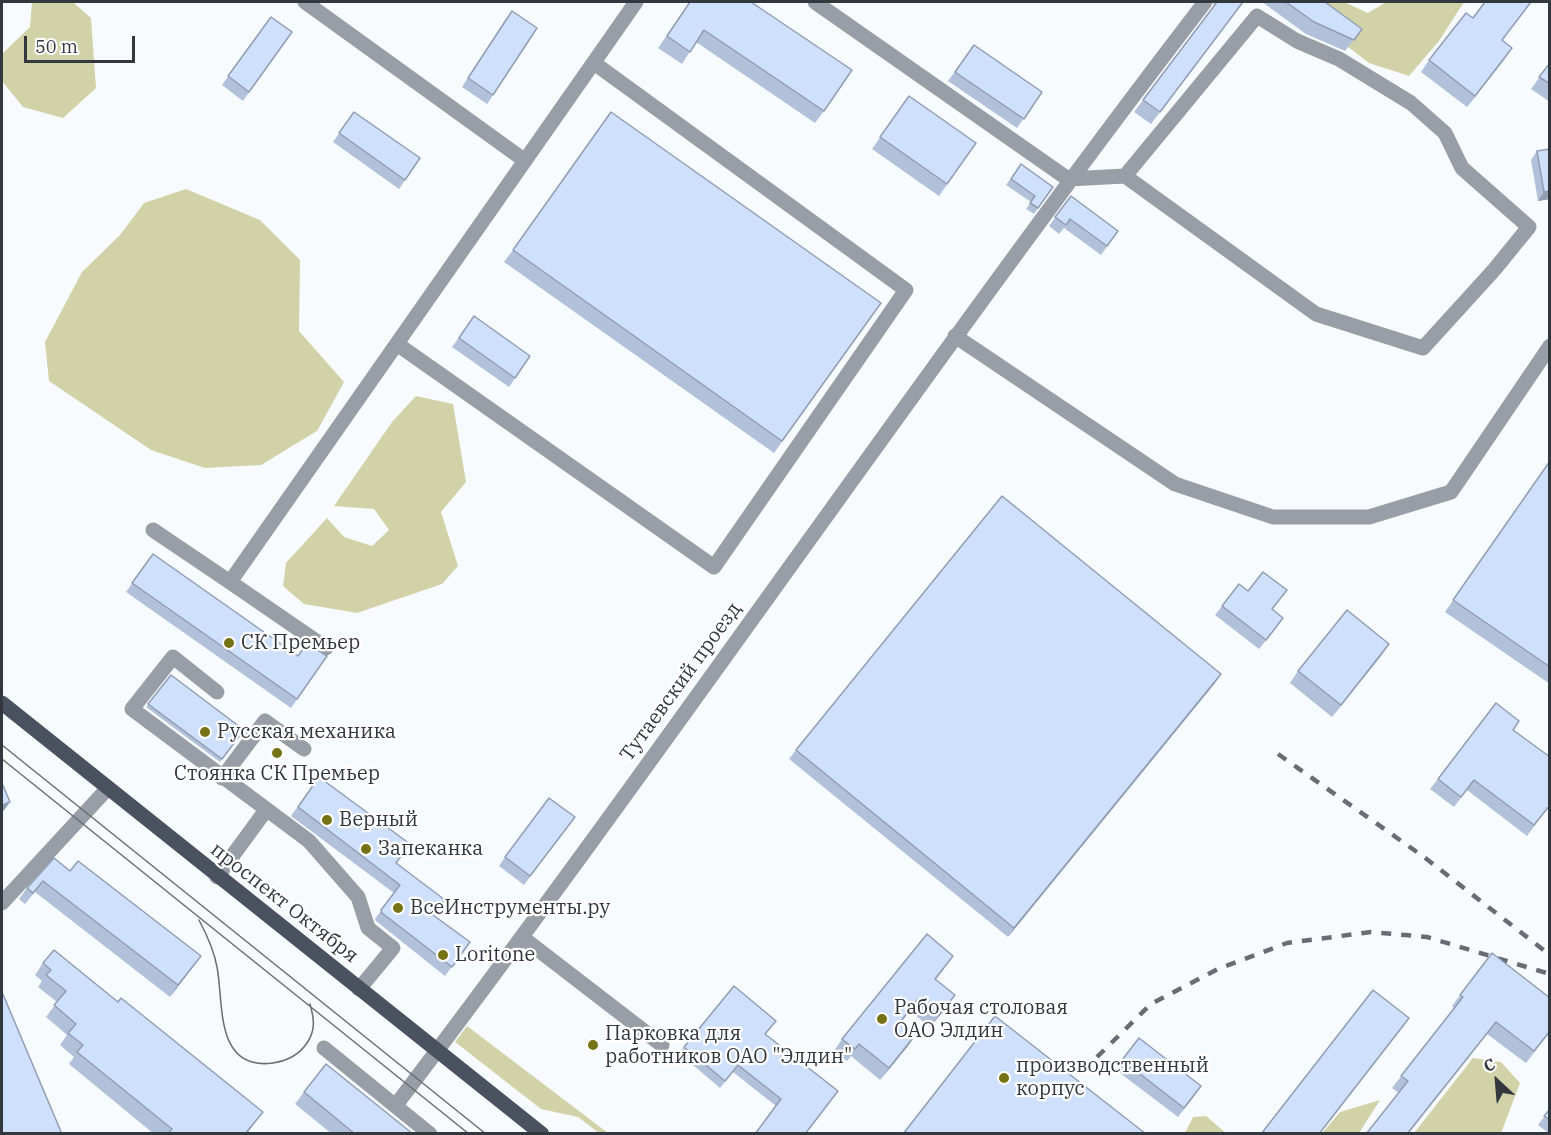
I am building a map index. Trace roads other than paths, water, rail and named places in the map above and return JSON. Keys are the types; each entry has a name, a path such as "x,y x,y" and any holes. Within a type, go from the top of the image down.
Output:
{"main road":[{"name":"проспект Октября","path":"2,703 217,877 542,1134"}],"street":[{"path":"305,2 524,160"},
{"path":"230,582 636,2"},
{"path":"815,2 1068,179 1125,177 1316,314 1423,348 1494,270 1529,227 1462,168 1445,133 1411,104 1340,59 1297,41 1257,16 1125,177"},
{"name":"Тутаевский проезд","path":"396,1105 523,938 1068,179 1205,2"},
{"path":"397,344 714,567 906,290 594,63"},
{"path":"955,336 1175,484 1273,517 1369,517 1451,492 1550,346"},
{"path":"153,530 326,648"},
{"path":"217,692 172,657 132,709 309,842 358,897 368,928 393,948 359,988"},
{"path":"222,778 265,721 304,749"},
{"path":"2,903 108,788"},
{"path":"217,877 266,810"},
{"path":"523,938 662,1044"},
{"path":"324,1048 430,1134"}],"tram line":[{"path":"2,745 486,1134"},
{"path":"2,759 469,1134"},
{"path":"199,920 216,961 225,1031 231,1045 240,1056 254,1063 273,1063 296,1054 304,1047 312,1033 313,1019 310,1004"}],"railway":[{"path":"1278,754 1424,857 1550,955"},
{"path":"1097,1057 1151,1004 1218,969 1287,943 1371,932 1427,937 1550,974"}],"place":[{"name":"СК Премьер","path":"229,643"},
{"name":"Русская механика","path":"205,732"},
{"name":"Стоянка СК Премьер","path":"277,753"},
{"name":"Верный","path":"327,820"},
{"name":"Запеканка","path":"366,849"},
{"name":"ВсеИнструменты.ру","path":"398,908"},
{"name":"Loritone","path":"443,955"},
{"name":"Рабочая столовая ОАО Элдин","path":"882,1019"},
{"name":"Парковка для работников ОАО \"Элдин\"","path":"593,1045"},
{"name":"производственный корпус","path":"1004,1078"}]}
